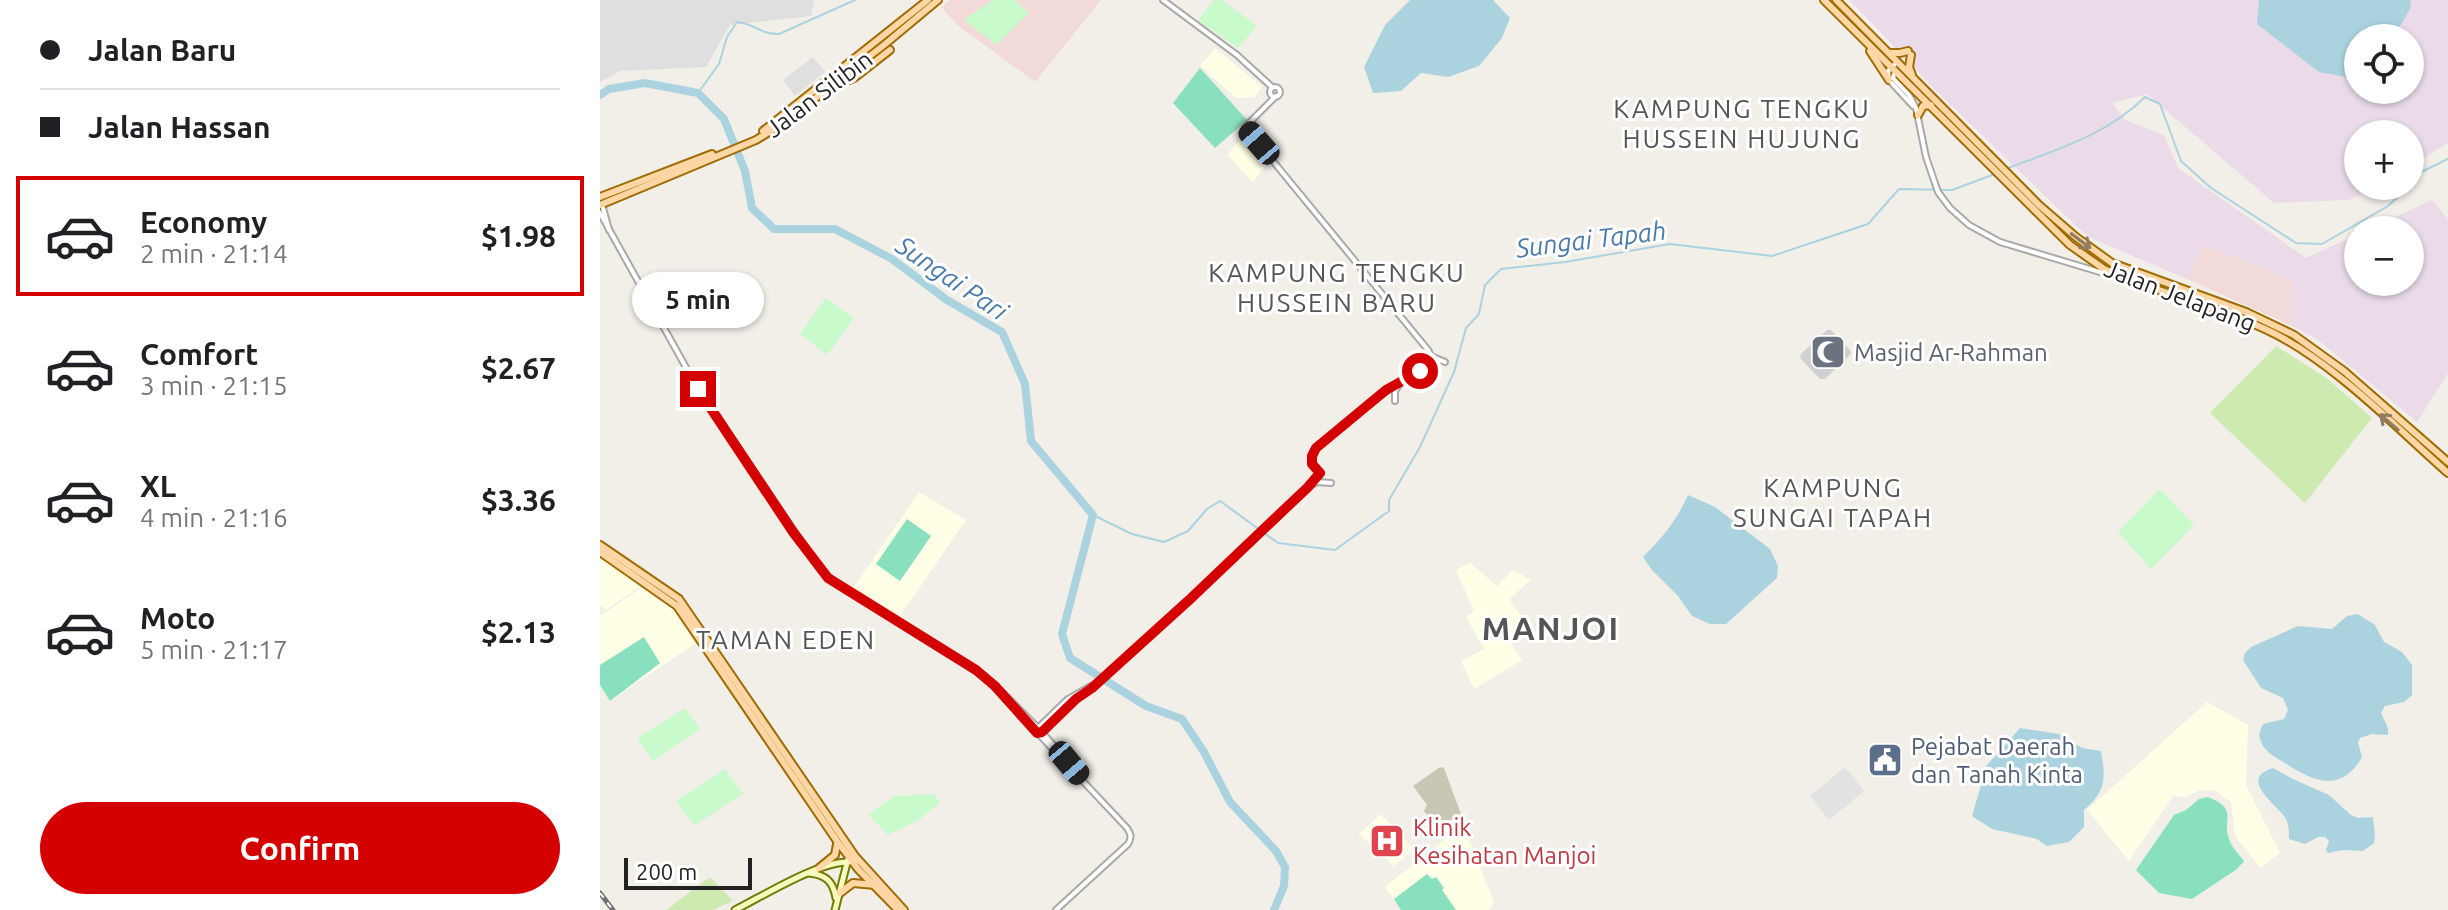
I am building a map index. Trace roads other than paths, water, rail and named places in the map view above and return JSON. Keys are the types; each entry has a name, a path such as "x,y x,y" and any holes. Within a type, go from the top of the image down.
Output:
{"main road":[{"name":"Jalan Silibin","path":"754,139 926,2 938,0"},
{"name":"Jalan Jelapang","path":"1824,0 1864,41 1913,78 2070,245 2104,269 2126,279 2237,317 2292,343 2350,388 2448,473"},
{"name":"Jalan Jelapang","path":"1836,0 1886,51 1931,105 1995,164"},
{"name":"Jalan Silibin","path":"602,200 754,139 782,124 887,48 926,2"},
{"path":"1864,41 1889,80"},
{"path":"866,50 879,44 887,48"},
{"path":"1886,51 1909,53 1913,78"},
{"path":"802,100 814,99"},
{"path":"1918,115 1923,106 1931,105"},
{"name":"Jalan Silibin","path":"602,200 720,153"},
{"name":"Jalan Jelapang","path":"2017,187 2112,263 2246,312 2289,332 2344,371 2448,462"},
{"path":"2092,260 2103,265 2112,263 2115,271 2126,279"},
{"path":"600,545 679,599 771,733 850,859 898,910"},
{"path":"600,552 665,596"},
{"path":"630,572 646,576"},
{"path":"646,576 648,583 677,606 839,838 904,910"},
{"path":"758,724 765,732 771,733"},
{"path":"771,733 771,741 783,761"},
{"path":"819,868 835,855 839,838"},
{"path":"836,906 850,859"},
{"path":"735,910 819,868 850,859 862,865"},
{"path":"808,873 823,876 832,883 836,906"},
{"path":"840,893 853,883 875,885"}],"street":[{"path":"1163,0 1259,74 1276,96"},
{"path":"1896,66 1888,73 1889,80 1918,115"},
{"path":"1896,66 1893,78 1911,97 1933,182 1950,208 1976,230 2000,242 2126,279"},
{"path":"1259,113 1271,91 1279,89 1276,96 1259,113 1245,127 1430,353 1436,365 1386,390 1316,448 1312,456 1315,479"},
{"path":"602,200 609,230"},
{"path":"600,213 698,389 820,569 837,584 967,664 995,686 1127,828 1131,840 1056,910"},
{"path":"1430,353 1445,362"},
{"path":"1420,371 1428,362 1430,353"},
{"path":"1395,401 1395,391 1403,380"},
{"path":"1039,731 1068,699 1093,685 1117,665 1308,487 1320,473 1312,465"},
{"path":"1308,487 1317,482 1331,483"}],"water":[{"path":"1410,0 1493,0 1510,18 1502,38 1479,66 1448,77 1421,73 1401,91 1373,93 1364,67 1385,25"},
{"path":"2259,0 2411,0 2410,9 2401,24 2344,24 2344,76 2319,72 2257,24"},
{"path":"1688,495 1715,507 1770,549 1778,566 1777,578 1726,624 1710,624 1692,616 1643,557 1669,528"},
{"path":"2358,614 2375,625 2384,642 2402,652 2412,665 2412,695 2404,702 2385,706 2381,713 2388,735 2372,734 2360,738 2358,742 2362,757 2345,776 2336,780 2316,779 2278,759 2263,746 2260,730 2263,724 2284,719 2288,710 2283,698 2261,688 2243,660 2251,647 2298,626 2332,629 2347,616"},
{"path":"2020,728 2059,734 2082,748 2101,751 2103,784 2097,797 2084,810 2084,827 2069,842 2047,846 2037,839 1992,829 1972,816 1987,765"},
{"path":"2273,768 2329,795 2351,815 2373,817 2374,843 2363,851 2328,853 2329,841 2325,837 2305,844 2289,839 2286,819 2259,786 2263,773"}],"waterway":[{"path":"698,93 719,64 727,37 737,22 779,34 855,0"},
{"name":"Sungai Pari","path":"600,95 609,89 645,83 698,93 724,119 745,171 752,208 774,229 835,229 892,259 947,300 1002,332 1025,384 1031,441 1093,515 1062,634 1070,658 1146,706 1182,719 1204,752 1230,802 1276,851 1285,867 1284,886 1274,910"},
{"name":"Sungai Tapah","path":"2008,168 2098,131 2145,97 2160,104 2181,161 2211,188 2296,243 2322,244 2395,200"},
{"name":"Sungai Tapah","path":"2424,171 2448,159"},
{"name":"Sungai Tapah","path":"1093,515 1132,534 1164,542 1188,531 1207,509 1220,501 1278,543 1335,550 1389,511 1389,500 1420,447 1454,372 1466,328 1479,314 1485,285 1501,269 1565,262 1670,244 1772,256 1868,224 1899,189 1952,190 1995,174"}],"railway":[{"path":"600,893 613,910"}],"place":[{"name":"Masjid Ar-Rahman","path":"1828,352"},
{"name":"Pejabat Daerah dan Tanah Kinta","path":"1885,760"},
{"name":"Klinik Kesihatan Manjoi","path":"1387,841"}],"district":[{"name":"KAMPUNG TENGKU HUSSEIN HUJUNG","path":"1742,123"},
{"name":"KAMPUNG TENGKU HUSSEIN BARU","path":"1337,287"},
{"name":"KAMPUNG SUNGAI TAPAH","path":"1833,502"},
{"name":"MANJOI","path":"1551,628"},
{"name":"TAMAN EDEN","path":"786,639"}]}
